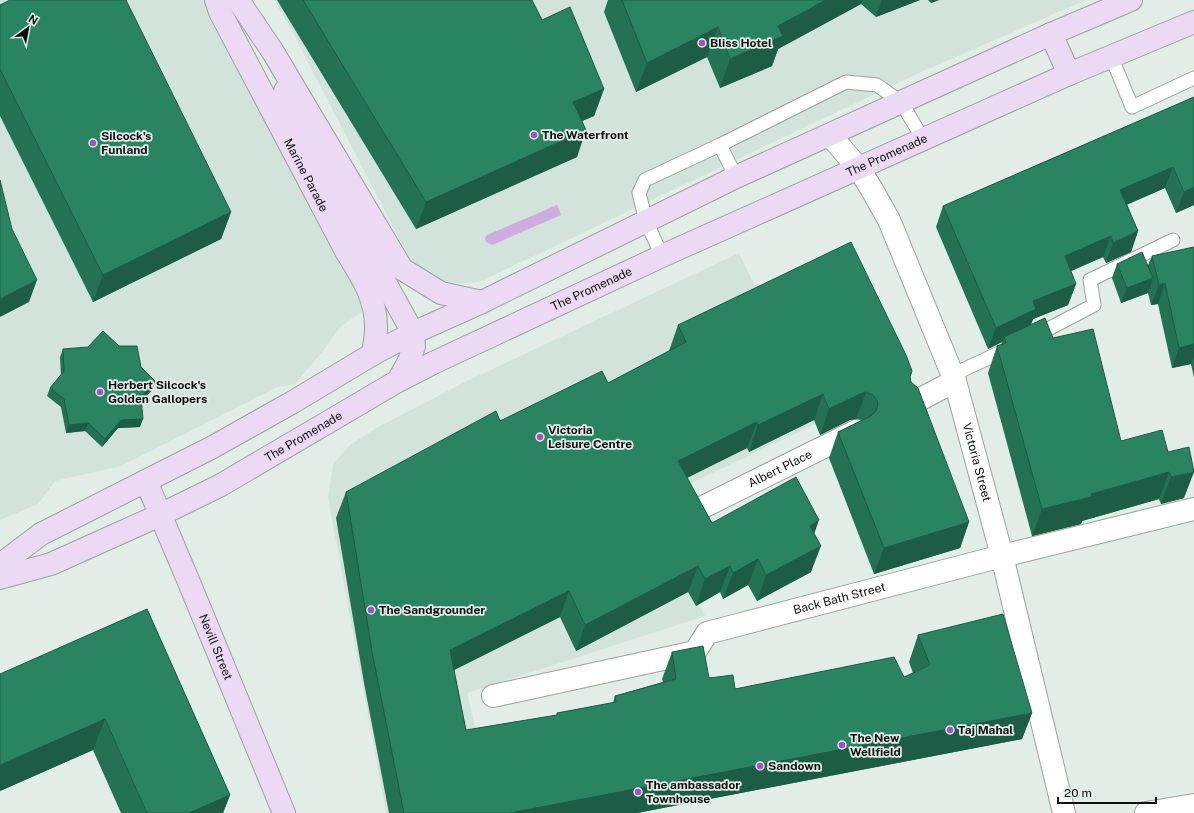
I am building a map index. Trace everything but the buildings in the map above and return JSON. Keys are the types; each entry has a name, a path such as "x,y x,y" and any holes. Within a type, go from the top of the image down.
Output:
{"main road":[{"name":"Marine Parade","path":"216,0 220,12 346,251 367,286 376,317 373,354"},
{"name":"Marine Parade","path":"238,0 273,52 402,269 441,292 482,302"},
{"path":"0,565 42,534 211,448 373,354 413,333 482,302 736,177 1051,34 1131,0"},
{"name":"The Promenade","path":"0,578 51,564 221,486 398,381 434,362 662,256 923,139 1069,74 1194,22"},
{"path":"1051,34 1069,74"},
{"name":"Marine Parade","path":"273,52 290,110 413,333"},
{"path":"398,381 409,361 414,346 413,333"},
{"path":"373,354 395,360 434,362"},
{"name":"Nevill Street","path":"146,481 284,813"}],"street":[{"name":"Victoria Street","path":"830,135 859,169 889,220 953,378 1002,556 1064,813"},
{"path":"913,403 953,378"},
{"name":"Albert Place","path":"703,507 856,431"},
{"name":"Back Bath Street","path":"493,696 695,652 707,633 1002,556 1194,509"},
{"path":"1146,813 1194,805"}],"lane":[{"path":"1111,56 1132,107 1194,78"},
{"path":"662,256 646,221 639,193 645,180 720,145 846,82 876,85 901,102 923,139"},
{"path":"720,145 736,177"},
{"path":"953,378 1094,305 1090,280 1173,240"}],"shaded area":[{"path":"0,0 216,0 359,289 363,311 340,327 326,347 295,384 277,387 121,466 55,481 38,504 0,520"},
{"path":"274,0 1086,0 919,73 479,282 461,284 443,281 417,267 408,256 292,31"},
{"path":"557,205 561,215 492,245 486,242 485,238 487,235"},
{"path":"739,253 820,422 647,504 705,616 467,693 495,813 386,813 328,498 333,464 350,445 378,427 465,382"}],"place":[{"name":"Bliss Hotel","path":"702,43"},
{"name":"The Waterfront","path":"534,135"},
{"name":"Silcock's Funland","path":"93,143"},
{"name":"Herbert Silcock's Golden Gallopers","path":"100,392"},
{"name":"Victoria Leisure Centre","path":"540,437"},
{"name":"The Sandgrounder","path":"371,610"},
{"name":"Taj Mahal","path":"950,730"},
{"name":"The New Wellfield","path":"842,745"},
{"name":"Sandown","path":"760,766"},
{"name":"The ambassador Townhouse","path":"638,792"}]}
